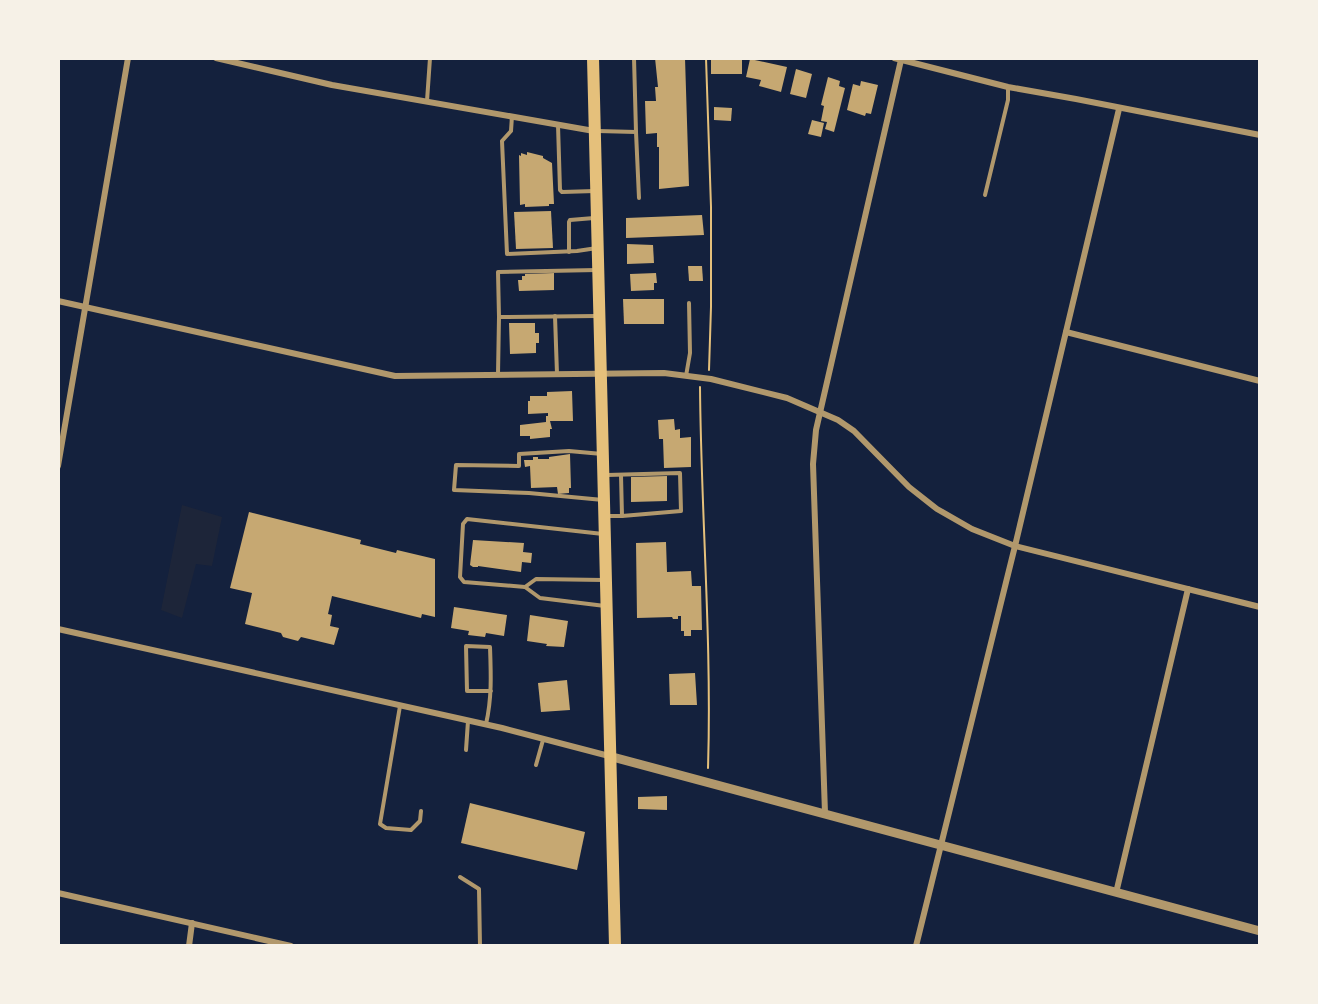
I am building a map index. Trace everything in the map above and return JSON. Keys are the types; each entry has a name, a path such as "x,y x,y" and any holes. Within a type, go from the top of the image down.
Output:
{"main road":[{"path":"593,58 615,945"}],"street":[{"path":"58,466 128,58"},
{"path":"216,58 332,85 594,131"},
{"path":"825,813 813,464 820,412 897,59 1008,87 1260,135"},
{"path":"916,945 1015,546 1119,109"},
{"path":"58,301 395,376 664,373 700,378 787,398 838,420 854,431 909,487 937,508 972,529 1015,546 1260,608"},
{"path":"1066,332 1260,381"},
{"path":"1116,893 1188,589"},
{"path":"58,629 486,724 1260,931"},
{"path":"58,893 291,945"},
{"path":"189,945 192,923"}],"lane":[{"path":"427,102 430,58"},
{"path":"634,58 639,198"},
{"path":"985,195 1008,100 1008,87"},
{"path":"512,117 511,131 502,141 507,253 509,255 569,252 597,248"},
{"path":"558,125 560,190 596,190"},
{"path":"594,131 636,132"},
{"path":"569,252 568,222 597,218"},
{"path":"498,375 498,272 598,270"},
{"path":"686,376 690,352 689,303"},
{"path":"555,316 557,374"},
{"path":"499,317 599,316"},
{"path":"602,454 569,451 519,454 519,466 456,465 454,489 603,500"},
{"path":"603,475 680,472 681,501 679,512 604,516"},
{"path":"621,475 622,516"},
{"path":"604,534 467,519 464,521 461,580 525,587 540,598 606,606"},
{"path":"525,587 536,579 605,580"},
{"path":"486,724 491,702 491,691 490,647 466,646 466,689 469,692 491,691"},
{"path":"400,705 380,824 386,828 411,830 420,821 421,810"},
{"path":"466,750 468,720"},
{"path":"536,765 544,739"},
{"path":"460,877 479,889 480,945"}],"path":[{"path":"706,58 711,207 711,307 709,369 700,378 701,472 711,693 708,768"}],"shaded area":[{"path":"182,505 222,517 212,566 196,564 182,618 161,610"}],"building":[{"path":"655,58 685,58 689,186 659,189 657,133 646,134 645,101 656,101 655,87 658,87"},
{"path":"711,58 742,58 742,74 711,74"},
{"path":"750,59 787,67 781,92 759,86 761,80 746,77"},
{"path":"796,69 812,74 806,98 790,94"},
{"path":"828,77 840,81 839,86 845,88 834,132 825,129 827,122 821,121 824,106 821,105"},
{"path":"861,81 878,85 871,114 866,113 865,116 847,110 853,84 860,86"},
{"path":"714,107 732,108 731,121 714,120"},
{"path":"812,120 824,123 821,137 808,134"},
{"path":"527,152 543,156 552,163 554,204 525,207 525,204 520,205 519,155 521,156 521,153 527,155"},
{"path":"551,211 553,248 516,249 514,212"},
{"path":"702,215 704,235 626,238 626,218"},
{"path":"627,244 653,245 654,263 627,264"},
{"path":"688,266 702,266 703,281 689,281"},
{"path":"554,273 554,290 519,291 518,280 522,280 525,274"},
{"path":"656,273 657,283 654,283 654,290 631,291 630,274"},
{"path":"623,299 664,299 664,324 624,324"},
{"path":"509,323 535,323 535,333 539,333 536,353 510,354"},
{"path":"572,391 573,421 550,421 552,429 550,429 550,437 530,439 530,436 520,436 520,425 546,422 546,416 548,416 548,413 528,414 530,396 547,396 547,392"},
{"path":"674,419 675,430 680,429 680,438 691,437 691,467 664,468 663,439 659,439 658,420"},
{"path":"570,454 571,488 569,488 569,493 558,494 557,487 531,488 530,466 525,467 524,460 533,460 533,457 549,459 549,457"},
{"path":"667,476 667,501 631,502 631,477"},
{"path":"249,512 361,540 360,544 435,559 435,617 422,614 421,618 332,596 328,614 332,615 330,626 339,628 334,645 301,637 298,641 283,637 281,633 245,624 252,593 230,588"},
{"path":"473,540 524,543 523,552 532,553 531,563 522,562 521,572 473,567 470,565"},
{"path":"666,542 667,572 691,571 692,586 701,586 702,630 691,630 691,636 684,636 684,631 681,631 681,616 678,616 678,619 672,617 637,618 636,543"},
{"path":"454,607 507,615 504,636 486,633 485,637 468,635 469,631 451,628"},
{"path":"530,615 568,621 564,647 546,646 547,644 527,641"},
{"path":"695,673 697,705 670,705 669,674"},
{"path":"567,680 570,710 541,712 538,683"},
{"path":"667,796 667,810 638,809 638,797"},
{"path":"470,803 585,832 577,870 461,843"}]}
